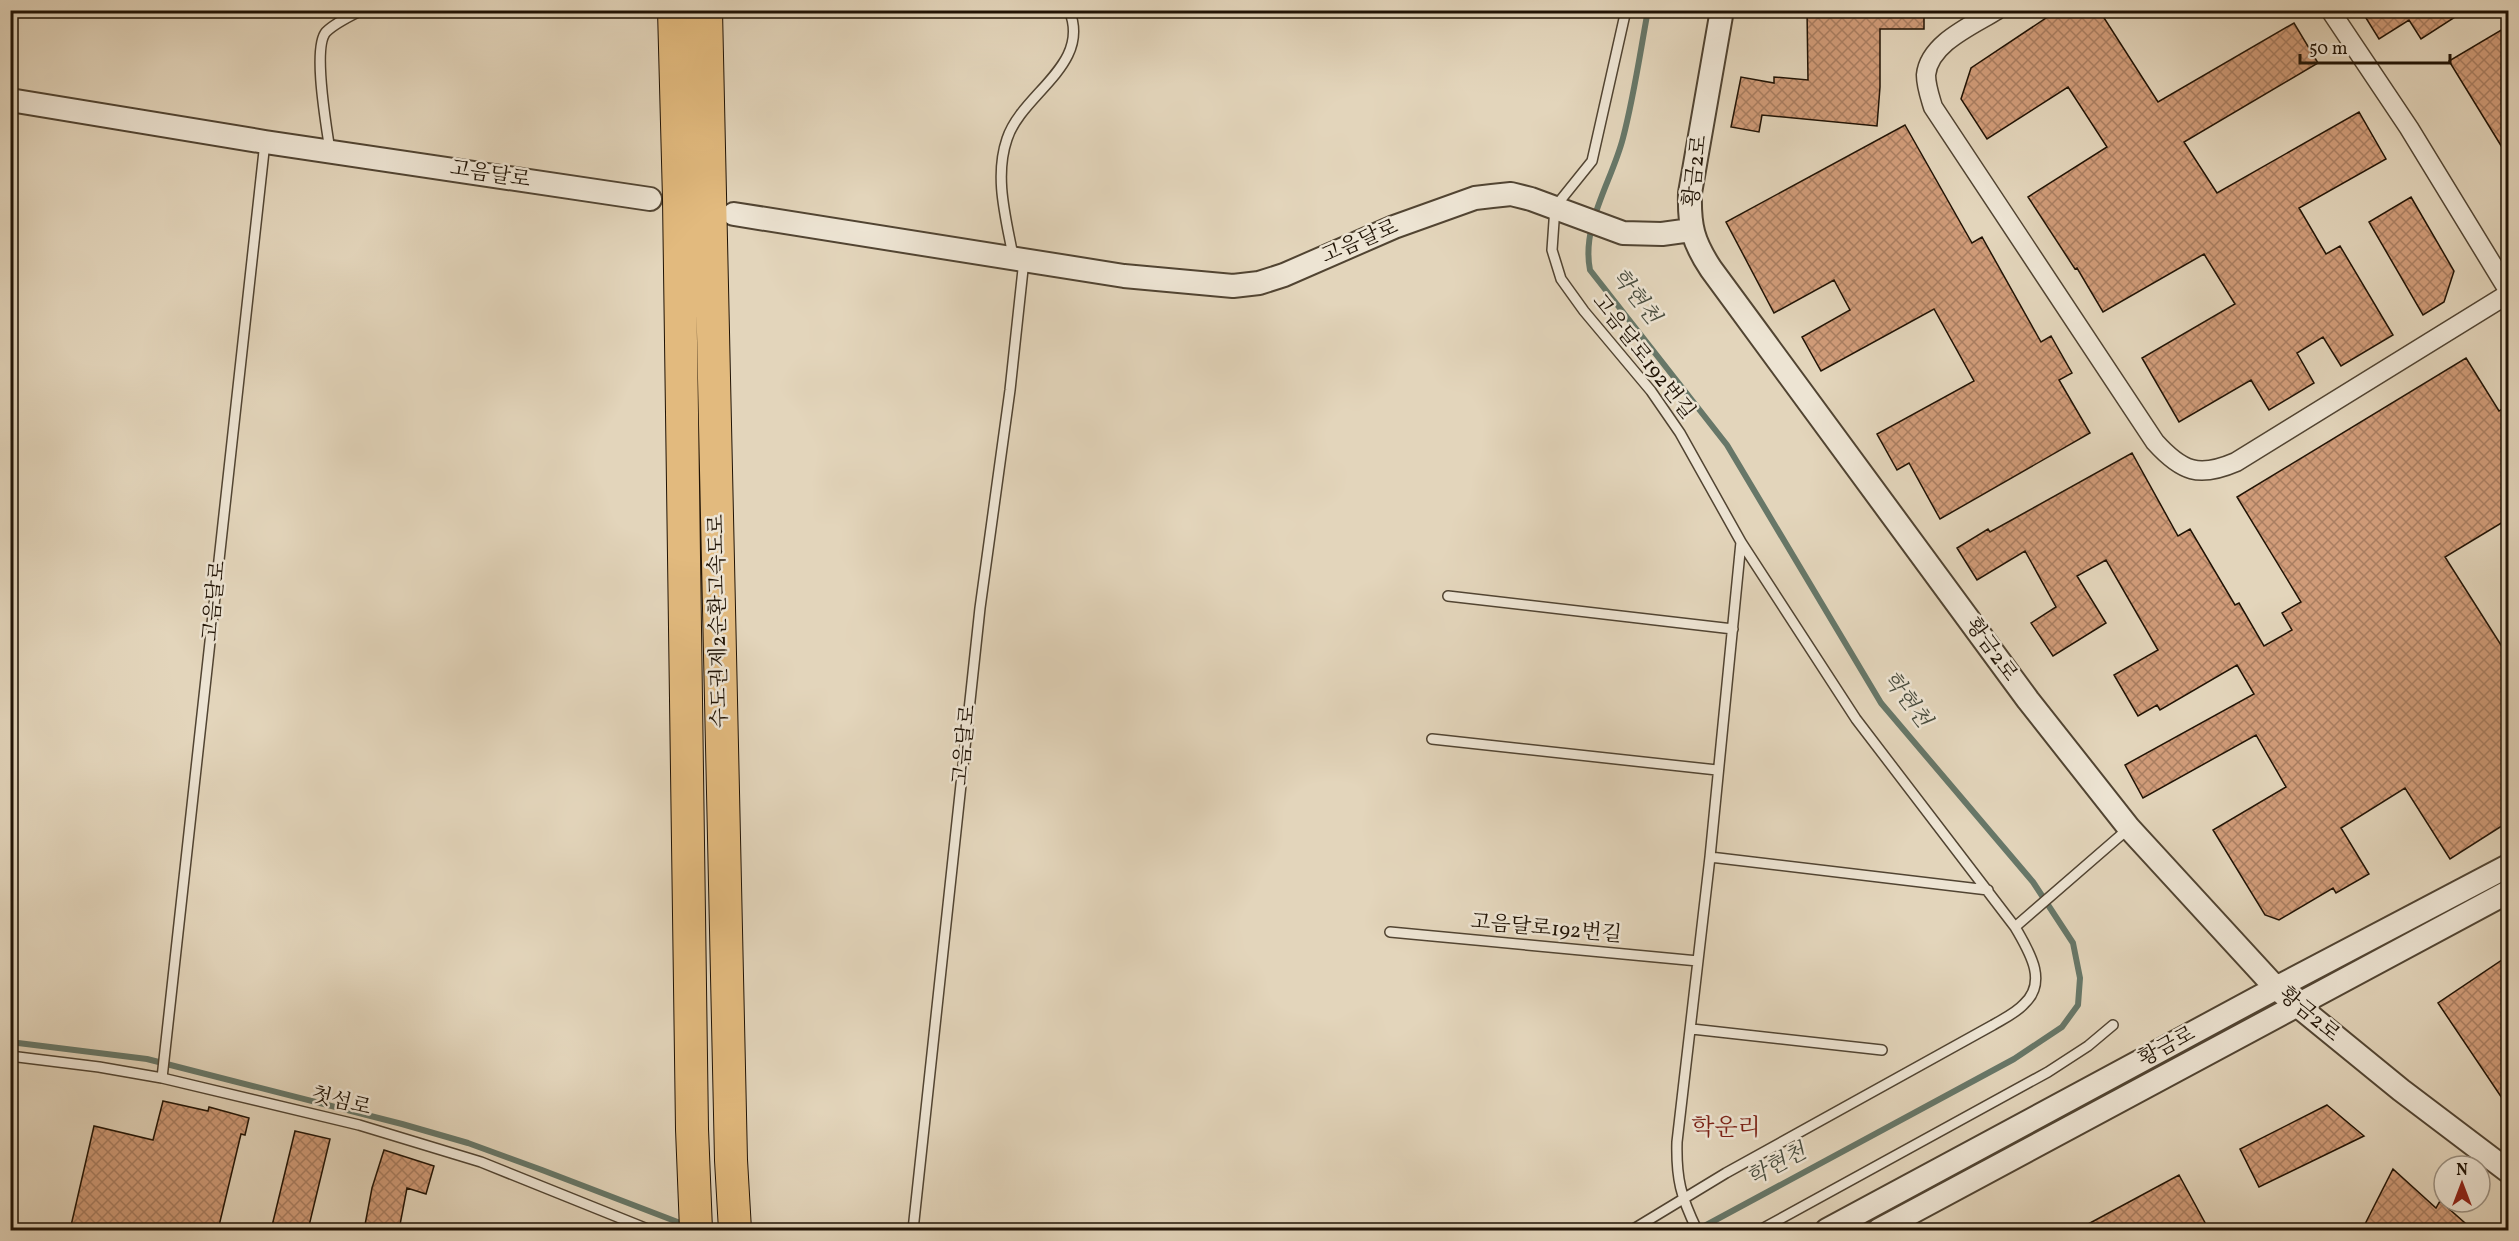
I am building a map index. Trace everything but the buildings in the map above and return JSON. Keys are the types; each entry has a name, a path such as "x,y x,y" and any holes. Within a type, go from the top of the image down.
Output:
{"highway":[{"name":"수도권제2순환고속도로","path":"674,10 680,199 692,1129 696,1230"},
{"name":"수도권제2순환고속도로","path":"706,10 731,1160 735,1230"}],"street":[{"name":"황금2로","path":"1722,10 1690,193 1691,230 1698,250 2028,700 2129,828 2276,988 2400,1090 2508,1171"},
{"path":"1997,10 1953,38 1930,61 1926,75 1933,107 2155,442 2169,458 2185,468 2198,471 2218,470 2236,462 2508,292 2409,128 2330,10"},
{"name":"고음달로","path":"10,100 265,142 650,199"},
{"name":"고음달로","path":"734,214 1124,276 1233,286 1259,283 1284,275 1394,227 1475,198 1511,194 1564,210 1623,233 1643,235 1691,230"},
{"name":"황금로","path":"1827,1230 2508,866"},
{"name":"황금로","path":"1879,1230 2508,892"}],"lane":[{"path":"330,151 322,92 320,44 325,33 362,10"},
{"name":"고음달로","path":"913,1230 980,608 1010,390 1019,260 1003,200 1002,154 1016,119 1070,55 1075,39 1074,22 1070,10"},
{"path":"1564,210 1592,161 1626,10"},
{"name":"고음달로","path":"162,1078 265,142"},
{"name":"고음달로192번길","path":"1564,210 1552,250 1561,279 1584,311 1651,391 1680,433 1741,542 1789,619 1856,719 2015,927 2029,950 2037,973 2034,989 2025,1004 1993,1025 1632,1230"},
{"path":"1697,1230 1682,1200 1678,1178 1677,1142 1692,1029 1741,542"},
{"path":"1448,596 1733,628"},
{"path":"1432,739 1717,770"},
{"path":"2015,927 2129,828"},
{"path":"1710,857 1988,890"},
{"name":"고음달로192번길","path":"1390,932 1698,961"},
{"path":"1760,1230 2048,1072 2088,1046 2113,1025"},
{"path":"1692,1029 1882,1050"},
{"name":"첫섬로","path":"10,1056 99,1067 162,1078 424,1143 482,1162 650,1230"}],"waterway":[{"name":"학현천","path":"1648,10 1623,138 1599,203 1590,236 1588,253 1590,270 1727,445 1881,703 2033,882 2073,943 2080,978 2078,1005 2062,1027 2014,1059 1697,1230"},
{"path":"10,1042 147,1059 402,1124 468,1143 688,1226"}],"district":[{"name":"학운리","path":"1726,1129"}]}
